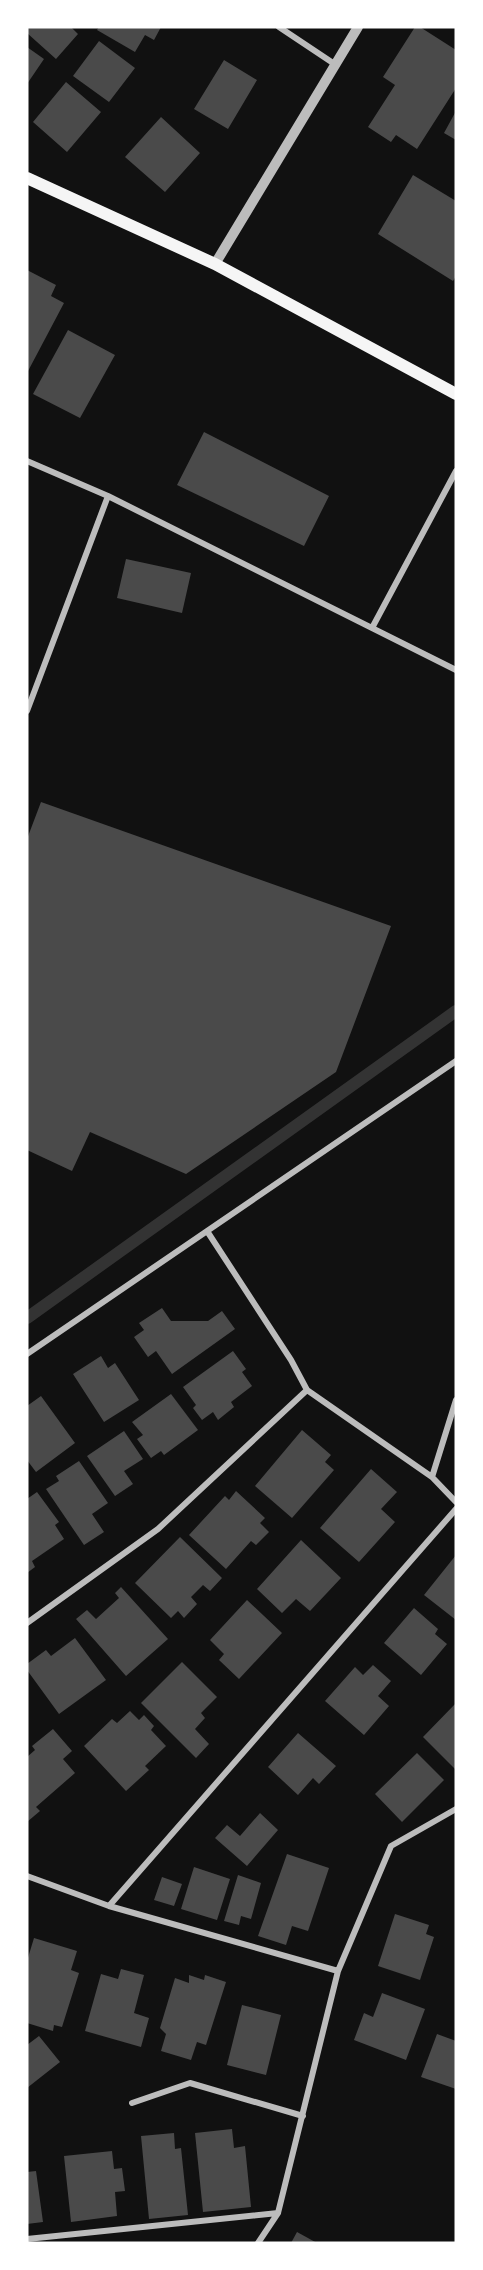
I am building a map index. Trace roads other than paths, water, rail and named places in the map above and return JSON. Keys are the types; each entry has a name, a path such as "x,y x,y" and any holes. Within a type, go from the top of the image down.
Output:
{"main road":[{"path":"27,178 215,264 456,394"}],"street":[{"path":"279,27 336,65"},
{"path":"215,264 358,27"},
{"path":"27,461 108,496 456,670"},
{"path":"372,628 456,471"},
{"path":"28,708 108,496"},
{"path":"27,1354 456,1061"},
{"path":"207,1231 291,1360 307,1390 432,1477 456,1502"},
{"path":"27,1623 158,1529 307,1390"},
{"path":"432,1477 456,1400"},
{"path":"109,1906 456,1509"},
{"path":"258,2243 278,2213 338,1971 391,1846 456,1809"},
{"path":"27,1876 109,1906 338,1971"},
{"path":"132,2103 190,2083 303,2116"},
{"path":"27,2238 278,2213"}],"waterway":[{"path":"27,1318 456,1011"}]}
